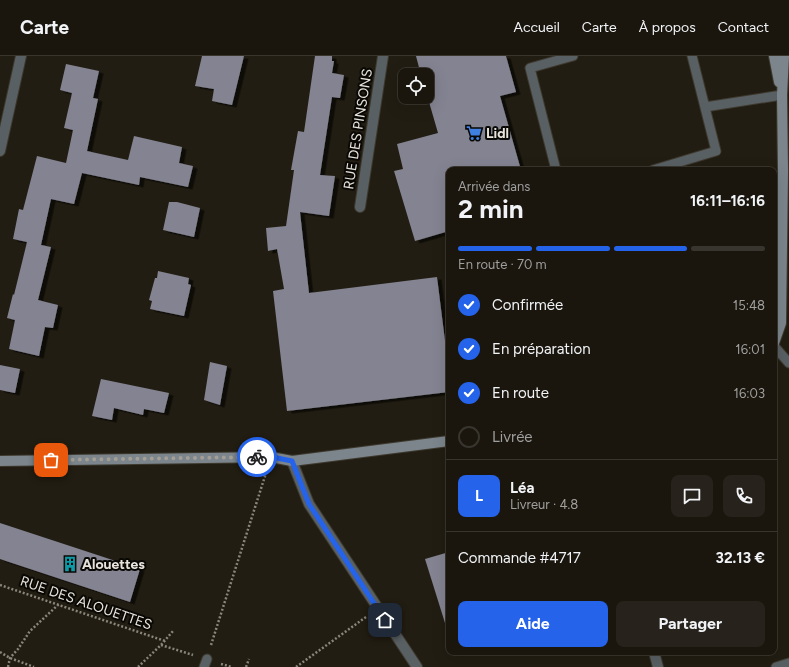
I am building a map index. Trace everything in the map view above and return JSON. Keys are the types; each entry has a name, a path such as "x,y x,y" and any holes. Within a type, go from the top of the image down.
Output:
{"street":[{"path":"0,151 21,56"},
{"name":"RUE DES PINSONS","path":"360,207 383,56"},
{"path":"774,56 782,95"},
{"path":"777,335 781,323 783,171 782,95 784,56"},
{"path":"0,461 272,457 292,461 446,441"},
{"path":"292,461 309,504 417,667"},
{"path":"655,655 658,667"}],"lane":[{"path":"555,167 530,68 573,56"},
{"path":"663,167 716,151 692,56"},
{"path":"705,107 782,95"},
{"path":"777,348 789,363"},
{"path":"776,667 789,663"}],"path":[{"path":"206,663 272,457"},
{"name":"RUE DES ALOUETTES","path":"0,585 165,641"},
{"path":"8,667 10,658 30,631 59,604"},
{"path":"296,667 378,608"},
{"path":"138,667 173,632"},
{"path":"0,652 10,658 34,667"},
{"path":"246,667 249,659"}],"building":[{"path":"202,56 244,56 232,105 212,101 214,89 195,86"},
{"path":"315,56 332,56 332,61 334,61 332,73 344,75 340,98 332,97 320,175 335,176 329,216 300,212 309,293 437,277 446,349 446,392 287,411 273,291 284,289 277,249 268,251 266,228 286,226 294,170 291,170 298,131 304,132"},
{"name":"Lidl","path":"416,56 506,56 516,92 500,96 520,167 446,167 446,232 415,241 394,171 403,169 397,144 438,133 430,104 434,104 434,68 419,68"},
{"path":"66,64 99,71 93,98 98,99 87,151 128,160 134,136 182,147 179,163 193,166 188,187 140,177 139,185 82,173 74,204 51,199 41,245 51,247 38,300 58,305 53,328 45,327 39,356 9,349 15,320 7,318 27,242 13,239 19,209 23,210 37,156 66,163 73,130 64,128 72,93 60,90"},
{"path":"169,202 177,202 200,208 194,237 163,230"},
{"path":"158,271 189,278 188,284 191,285 184,316 150,309 152,301 149,300"},
{"path":"210,362 227,366 220,405 204,400"},
{"path":"0,365 20,369 15,393 0,390"},
{"path":"101,379 169,393 164,413 144,409 143,415 114,408 112,420 92,416"},
{"name":"Alouettes","path":"0,523 140,569 130,602 0,559"},
{"path":"446,553 446,623 445,623 425,559"}],"way so far":[{"path":"51,460 257,457"}],"place":[{"name":"Lidl","path":"474,133"},
{"name":"Alouettes","path":"70,564"}],"route":[{"path":"257,457 272,457 292,461 309,504 385,620"}]}
